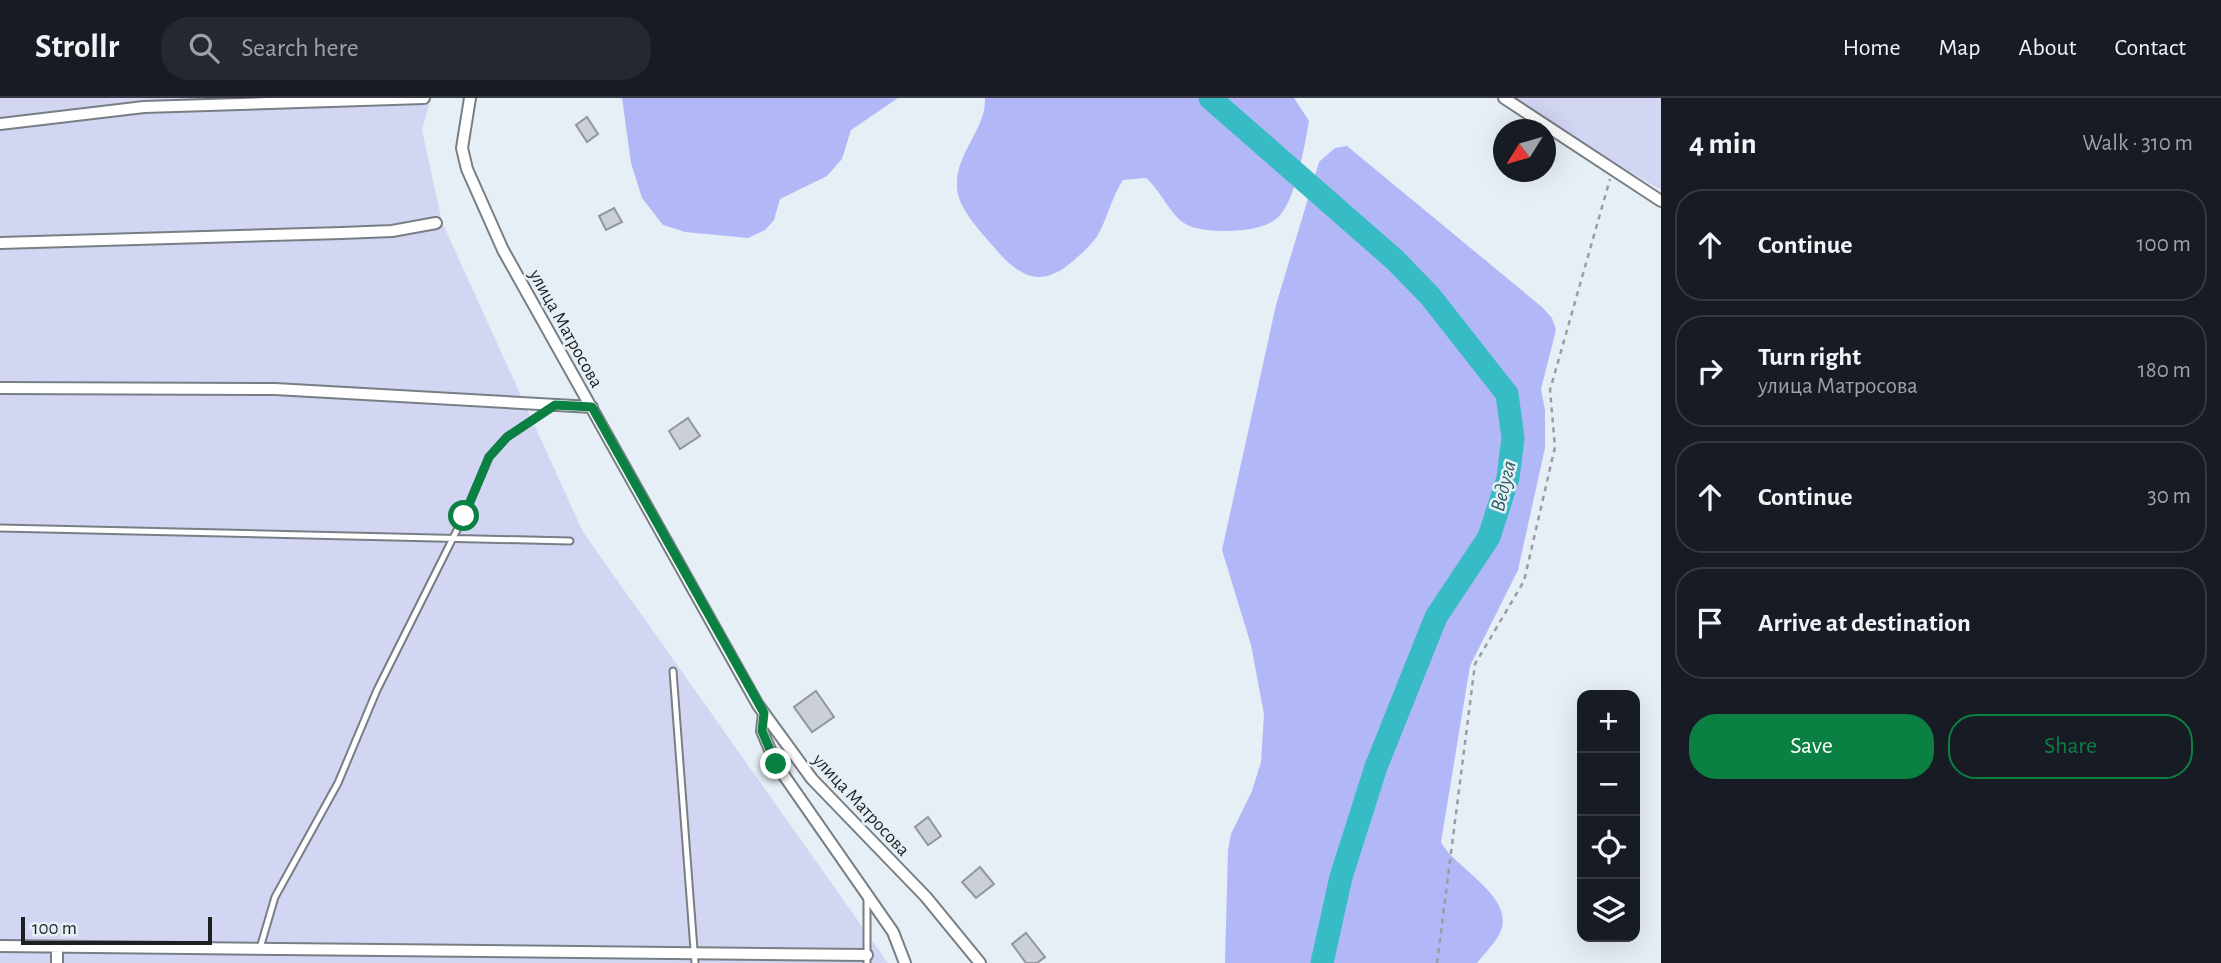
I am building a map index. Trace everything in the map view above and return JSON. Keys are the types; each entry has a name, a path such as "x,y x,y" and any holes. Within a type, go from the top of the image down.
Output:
{"street":[{"path":"0,124 144,107 424,98"},
{"name":"улица Матросова","path":"470,98 463,148 467,169 503,250 764,713 811,779 926,897 980,963"},
{"path":"1504,98 1612,172 1661,201"},
{"path":"0,243 392,231 436,223"},
{"path":"0,388 275,389 592,407"},
{"path":"764,713 762,731 776,764 893,932 905,963"},
{"path":"0,946 539,958 867,959"},
{"path":"57,947 57,963"},
{"path":"219,963 220,950"}],"lane":[{"path":"259,951 275,897 338,783 377,690 489,457 507,437 555,405"},
{"path":"0,528 570,541"},
{"path":"673,671 695,959"},
{"path":"867,895 867,959"}],"path":[{"path":"1437,963 1475,664 1524,581 1555,447 1550,390 1612,172"}],"shaded area":[{"path":"0,98 431,98 422,130 442,222 583,532 888,963 0,963"},
{"path":"622,98 898,98 851,130 842,159 827,176 780,199 774,220 765,230 748,238 685,232 663,225 642,198 631,163"},
{"path":"985,98 1294,98 1309,121 1291,195 1281,214 1271,222 1238,231 1195,228 1179,219 1146,178 1123,180 1091,245 1061,270 1040,277 1030,276 1011,265 970,219 958,196 961,163 981,121"},
{"path":"1514,98 1661,98 1661,190 1556,125 1556,119 1546,119"},
{"path":"1347,146 1542,307 1552,318 1556,330 1541,389 1545,410 1545,448 1518,570 1470,666 1441,842 1492,895 1500,907 1503,920 1500,933 1477,963 1225,963 1228,850 1231,834 1252,791 1261,762 1264,714 1251,645 1222,550 1276,305 1319,162 1335,148"}],"building":[{"path":"587,117 598,134 587,142 576,125"},
{"path":"614,208 622,222 606,230 599,216"},
{"path":"688,418 700,436 680,449 669,431"},
{"path":"816,691 834,717 812,732 794,707"},
{"path":"928,817 941,836 928,845 915,827"},
{"path":"980,867 994,884 976,898 962,882"},
{"path":"1026,933 1045,957 1037,963 1026,963 1012,944"}],"waterway":[{"name":"Ведуга","path":"1210,98 1395,260 1430,296 1507,394 1513,438 1508,478 1489,537 1436,617 1376,767 1341,877 1322,963"}],"route":[{"path":"464,516 489,457 507,437 555,405 592,407 764,713 762,731 776,764"}]}
